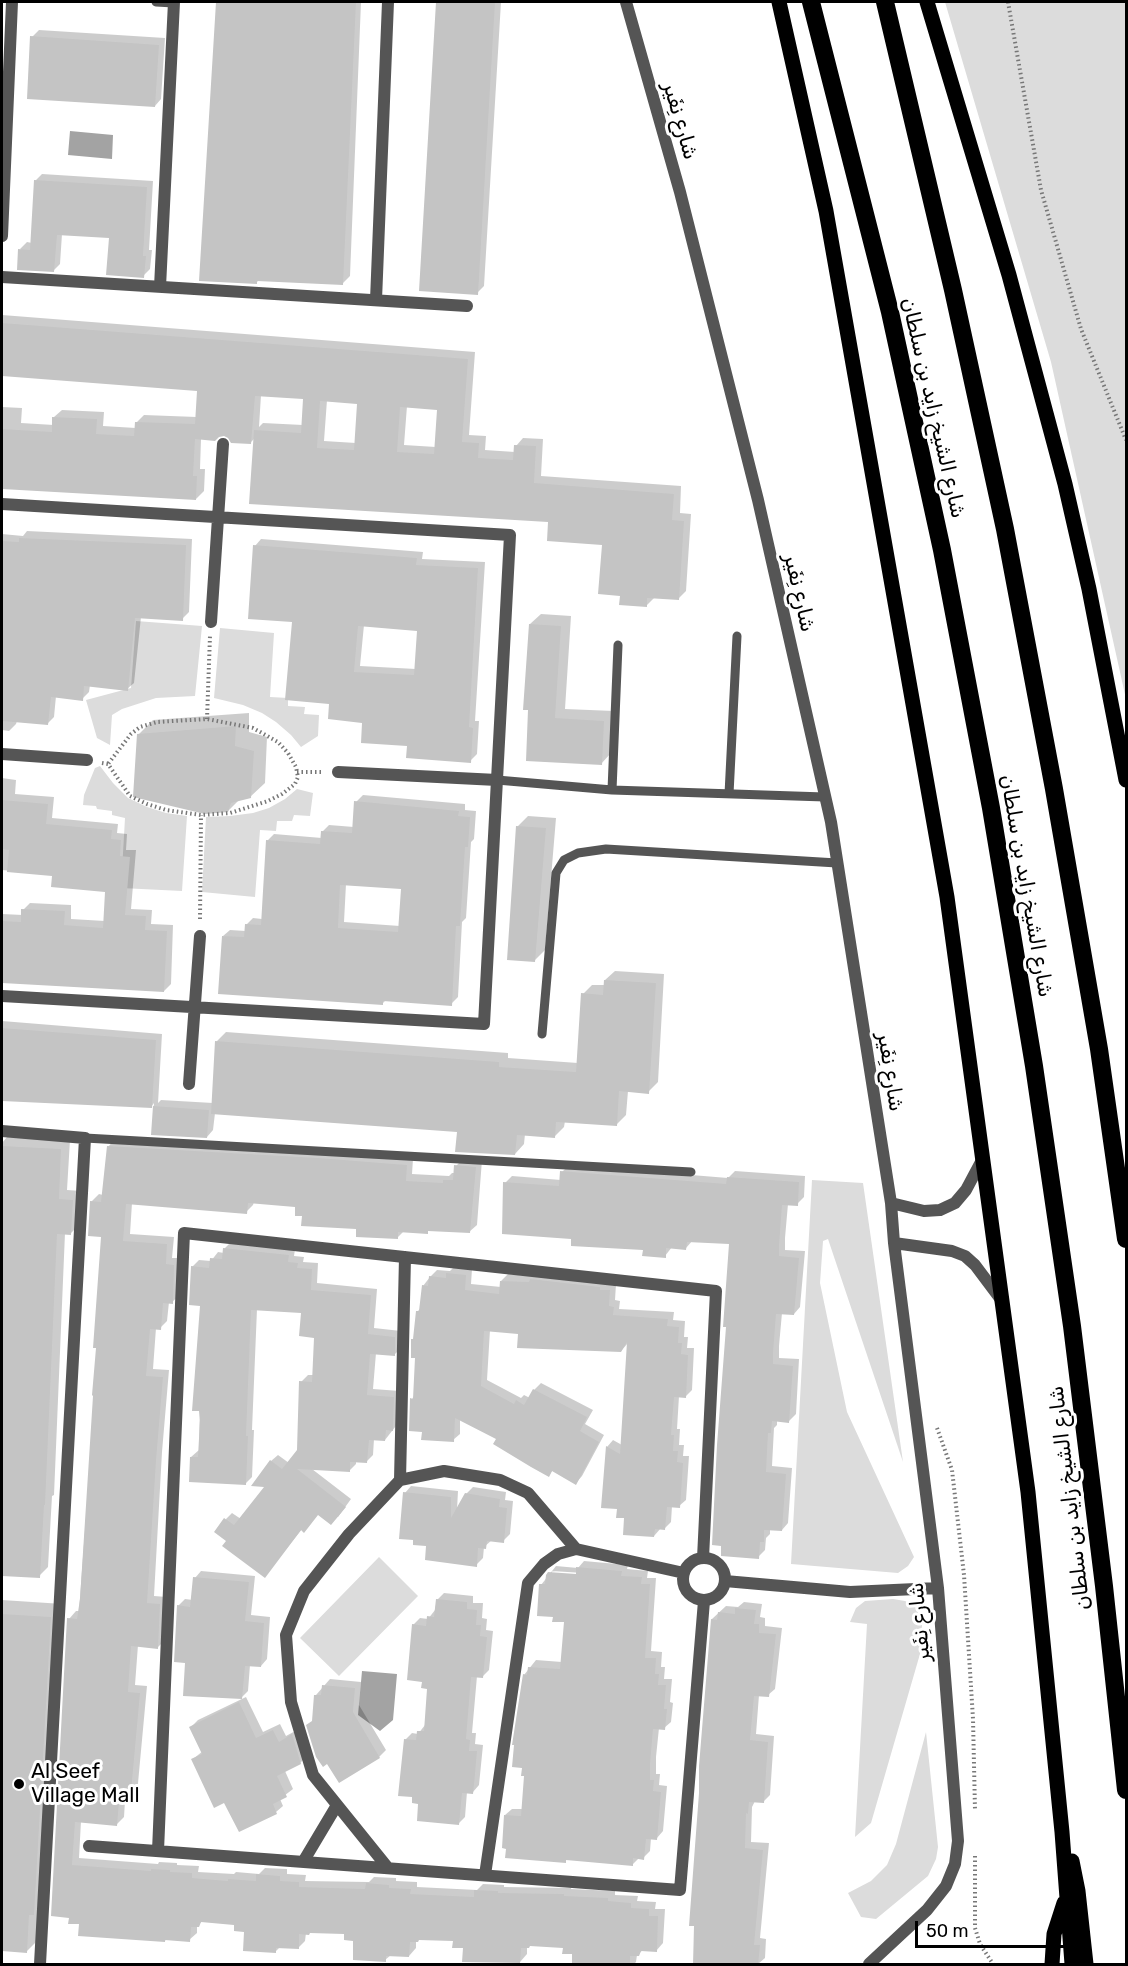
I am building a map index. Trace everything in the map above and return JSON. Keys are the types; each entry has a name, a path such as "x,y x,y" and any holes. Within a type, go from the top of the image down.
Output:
{"highway":[{"name":"شارع الشيخ زايد بن سلطان","path":"812,2 892,324 942,550 993,819 1034,1066 1072,1326 1126,1790"},
{"name":"شارع الشيخ زايد بن سلطان","path":"885,2 953,290 1007,541 1060,823 1099,1049 1126,1239"}],"main road":[{"path":"779,2 826,211 947,897 1028,1492 1062,1832 1072,1965"},
{"path":"927,2 1006,264 1050,426 1089,589 1126,780"},
{"path":"1062,1832 1075,1876 1086,1965"},
{"path":"1052,1965 1054,1934 1066,1897"}],"street":[{"path":"2,236 12,2"},
{"path":"160,287 174,2"},
{"path":"376,300 388,2"},
{"name":"شارع نِفَير","path":"626,2 680,192 755,488 825,797 891,1203 894,1243 938,1588 958,1841 955,1864 946,1886 927,1910 869,1965"},
{"path":"2,277 467,306"},
{"path":"211,622 223,444"},
{"path":"2,504 510,536 484,1024 2,996"},
{"path":"2,754 87,760"},
{"path":"338,772 497,780"},
{"path":"189,1084 200,936"},
{"path":"2,1131 85,1138 40,1965"},
{"path":"891,1203 924,1211 940,1210 955,1203 966,1190 982,1160"},
{"path":"158,1851 184,1233 716,1291 703,1558"},
{"path":"894,1243 952,1251 965,1256 975,1265 1002,1301"},
{"path":"400,1480 405,1257"},
{"path":"388,1868 313,1775 297,1723 291,1702 286,1635 304,1591 350,1534 400,1480 444,1471 500,1480 528,1493 576,1549"},
{"path":"485,1875 528,1583 544,1564 558,1554 576,1549 684,1573"},
{"path":"703,1558 719,1565 725,1581 721,1592 711,1600 704,1601 692,1597 682,1580 691,1563 703,1558"},
{"path":"725,1581 850,1592 938,1588"},
{"path":"89,1846 680,1890 704,1601"},
{"path":"303,1862 337,1805"}],"lane":[{"path":"156,2 174,2"},
{"path":"729,794 737,636"},
{"path":"612,790 618,645"},
{"path":"497,780 612,790 825,797"},
{"path":"542,1034 556,873 564,860 578,853 606,849 837,863"},
{"path":"85,1138 691,1172"}],"path":[{"path":"1008,2 1041,190 1081,329 1126,440"},
{"path":"207,719 211,622"},
{"path":"207,719 253,728 278,742 288,753 297,772 298,777 295,784 268,801 230,813 201,815 166,810 130,796 108,764 131,734 140,727 157,722 207,719"},
{"path":"297,772 338,772"},
{"path":"200,936 201,815"},
{"path":"934,1418 952,1470 964,1575 973,1708 975,1814"},
{"path":"975,1848 975,1928 980,1944 993,1965"}],"shaded area":[{"path":"945,2 1126,2 1126,699 1051,362"},
{"path":"70,131 113,135 112,159 68,155"},
{"path":"136,621 202,626 195,696 156,698 122,709 112,715 110,745 97,738 86,700 131,688"},
{"path":"220,628 274,633 270,697 288,698 288,706 305,707 304,714 319,715 318,736 301,747 291,735 262,713 243,705 214,698"},
{"path":"100,766 128,798 166,813 187,816 182,891 121,888 125,818 112,815 112,811 97,809 96,806 83,805 84,795 95,768"},
{"path":"297,789 313,793 310,816 294,815 292,821 277,821 276,831 260,830 255,897 202,892 206,817 253,813 269,808"},
{"path":"812,1180 863,1183 903,1462 828,1239 823,1241 820,1283 847,1412 914,1557 908,1566 898,1573 791,1564"},
{"path":"379,1557 418,1596 339,1676 300,1638"},
{"path":"893,1599 915,1606 922,1620 922,1647 871,1823 855,1837 867,1624 850,1622 856,1608 865,1601"},
{"path":"362,1671 397,1674 393,1720 380,1731 358,1715"},
{"path":"926,1732 938,1847 936,1859 928,1876 876,1919 861,1917 848,1893 871,1881 887,1865 896,1844"}],"building":[{"path":"216,2 356,2 343,285 199,281"},
{"path":"436,2 495,2 478,295 419,291"},
{"path":"30,36 159,45 155,107 27,99"},
{"path":"34,180 147,187 144,278 106,275 109,238 57,235 54,272 17,270 18,249 30,250"},
{"path":"2,323 468,359 462,442 479,443 478,458 513,460 514,445 536,446 534,483 674,494 672,520 684,521 679,600 647,598 647,607 619,605 620,596 598,594 602,545 547,541 548,522 249,504 254,430 301,433 303,399 255,396 251,444 231,443 224,436 215,441 195,439 193,476 197,476 196,500 2,489 2,429 52,432 52,417 97,419 96,434 134,436 135,422 195,424 197,391 2,376","holes":["320,401 357,404 354,450 317,448","400,407 437,410 434,454 397,452"]},
{"path":"19,538 186,545 183,621 135,618 128,691 84,686 83,701 51,697 48,725 2,721 2,541 19,542"},
{"path":"253,545 417,558 416,565 478,568 469,727 473,728 471,763 406,758 407,746 361,743 362,723 328,719 329,704 285,700 292,622 248,619","holes":["358,626 417,631 414,675 354,672"]},
{"path":"529,624 561,626 555,718 604,721 602,765 526,761 528,710 523,710"},
{"path":"236,726 235,746 254,751 251,798 231,803 228,812 205,814 133,797 137,734"},
{"path":"2,800 48,804 46,824 112,830 111,839 121,840 120,856 130,857 125,915 146,916 145,930 167,931 164,992 2,983 2,921 21,922 21,909 65,911 64,925 103,928 105,892 51,887 52,876 7,872 9,850 2,849"},
{"path":"354,801 459,811 458,816 470,817 468,847 465,847 460,926 456,926 452,1006 383,1001 383,1005 218,994 222,936 244,937 245,924 261,925 266,840 320,844 321,831 352,833","holes":["340,885 401,889 398,932 338,928"]},
{"path":"516,826 546,828 535,962 507,960"},
{"path":"604,980 656,983 649,1094 619,1091 617,1126 556,1122 555,1138 517,1135 515,1155 455,1152 457,1132 211,1114 215,1041 499,1062 499,1067 576,1072 581,993 603,995"},
{"path":"2,1028 156,1040 152,1108 2,1101"},
{"path":"153,1106 209,1110 207,1138 151,1135"},
{"path":"2,1146 61,1149 59,1199 73,1200 71,1235 57,1234 40,1578 2,1576"},
{"path":"107,1146 407,1165 406,1181 443,1183 443,1180 453,1180 454,1165 476,1167 470,1233 398,1232 398,1239 356,1237 356,1229 301,1226 302,1216 295,1216 295,1207 248,1203 247,1214 126,1204 123,1241 167,1244 166,1264 174,1265 173,1304 163,1303 161,1330 150,1329 146,1376 163,1377 147,1603 160,1604 158,1649 131,1646 128,1692 140,1693 130,1803 119,1802 117,1826 75,1822 72,1865 151,1871 151,1869 170,1870 170,1872 192,1873 192,1878 228,1881 228,1879 256,1881 256,1874 280,1876 280,1881 299,1882 299,1887 365,1889 366,1883 389,1885 389,1888 411,1889 410,1894 474,1897 474,1890 608,1898 608,1901 631,1903 631,1908 649,1909 649,1916 658,1916 657,1952 641,1951 639,1956 630,1956 630,1965 572,1965 572,1954 562,1954 563,1948 530,1946 521,1948 520,1963 462,1962 463,1948 452,1948 453,1941 419,1940 410,1942 409,1957 386,1956 386,1962 353,1960 353,1941 344,1940 344,1934 299,1934 299,1949 276,1948 276,1953 243,1951 244,1932 234,1931 234,1925 201,1922 199,1927 191,1927 190,1942 165,1940 165,1942 78,1936 79,1924 68,1924 69,1918 51,1916 67,1618 77,1619 80,1599 96,1348 93,1348 101,1237 88,1236 90,1201 101,1202"},
{"path":"560,1171 726,1184 727,1177 799,1182 798,1206 782,1205 779,1246 779,1256 799,1258 794,1315 776,1314 773,1353 773,1364 793,1366 789,1423 772,1421 771,1433 768,1433 766,1472 786,1474 782,1531 764,1530 764,1542 760,1542 759,1559 721,1556 721,1546 712,1545 729,1244 687,1242 686,1250 666,1248 666,1258 642,1256 643,1250 571,1246 571,1239 502,1234 503,1182 559,1186"},
{"path":"223,1248 289,1255 288,1262 298,1263 297,1268 312,1269 311,1290 371,1295 368,1334 395,1337 395,1356 370,1354 367,1395 394,1397 393,1431 386,1430 385,1441 369,1440 367,1463 350,1462 350,1472 297,1469 346,1507 331,1525 318,1515 304,1533 301,1530 265,1578 222,1546 226,1541 214,1532 224,1518 234,1525 264,1487 251,1486 270,1460 282,1469 297,1450 299,1381 312,1382 314,1338 299,1336 301,1313 251,1310 246,1485 189,1482 190,1457 198,1457 200,1420 199,1411 192,1411 200,1306 189,1305 191,1266 209,1268 210,1258 222,1259"},
{"path":"446,1273 466,1275 465,1290 499,1294 500,1281 529,1282 530,1279 600,1287 600,1290 610,1290 609,1306 614,1307 613,1315 668,1319 667,1326 679,1327 678,1343 682,1343 681,1354 688,1355 686,1398 674,1397 671,1435 674,1435 673,1451 678,1451 677,1462 683,1463 680,1508 667,1507 665,1530 655,1529 654,1537 623,1535 624,1518 616,1518 617,1509 601,1508 606,1446 620,1454 627,1342 621,1352 517,1348 518,1334 484,1331 481,1386 514,1404 516,1400 524,1405 533,1389 587,1417 580,1431 599,1442 576,1485 552,1471 549,1477 493,1444 496,1439 455,1418 454,1442 421,1440 422,1432 409,1431 415,1358 411,1358 411,1339 413,1339 416,1311 419,1311 422,1285 428,1286 429,1276 446,1278"},
{"path":"403,1492 451,1497 451,1518 465,1493 500,1499 499,1507 507,1508 504,1543 487,1541 486,1549 478,1548 477,1567 425,1560 426,1546 413,1545 413,1540 399,1539"},
{"path":"576,1567 622,1571 621,1576 642,1577 641,1584 650,1584 645,1658 656,1658 655,1674 659,1674 658,1685 666,1685 664,1709 667,1709 665,1730 653,1729 650,1765 650,1780 654,1780 653,1791 661,1792 657,1840 646,1839 644,1860 633,1858 633,1866 566,1860 566,1863 505,1858 506,1849 502,1848 504,1815 521,1816 524,1776 521,1776 522,1768 512,1767 514,1745 512,1745 523,1674 527,1675 528,1667 560,1669 564,1622 552,1622 553,1617 537,1616 539,1584 545,1584 548,1572 576,1574"},
{"path":"193,1577 249,1582 245,1621 264,1623 261,1667 245,1666 242,1699 183,1696 185,1663 174,1662 177,1605 190,1607"},
{"path":"436,1599 467,1602 467,1609 477,1610 476,1625 481,1625 480,1636 487,1637 483,1678 471,1677 466,1739 470,1740 469,1751 477,1751 473,1794 462,1793 459,1825 417,1821 418,1804 412,1803 412,1797 398,1796 404,1739 416,1740 417,1731 424,1731 427,1689 421,1688 422,1682 407,1680 412,1624 426,1626 427,1616 434,1617"},
{"path":"735,1608 756,1610 754,1624 759,1624 759,1633 776,1634 769,1697 754,1696 750,1740 768,1742 764,1803 749,1802 748,1814 746,1813 745,1848 763,1850 754,1945 760,1945 758,1965 693,1965 694,1926 689,1926 711,1619 717,1620 718,1612 735,1614"},
{"name":"Al Seef Village Mall","path":"2,1614 51,1617 34,1915 29,1915 27,1953 2,1951"},
{"path":"322,1685 355,1688 353,1712 380,1758 339,1783 327,1764 323,1767 316,1757 306,1725 312,1721 314,1695 321,1695"},
{"path":"239,1702 256,1738 273,1730 279,1742 292,1734 301,1764 277,1776 287,1797 273,1804 277,1814 239,1832 224,1803 214,1808 191,1759 202,1754 189,1727"}],"place":[{"name":"Al Seef Village Mall","path":"19,1784"}]}
